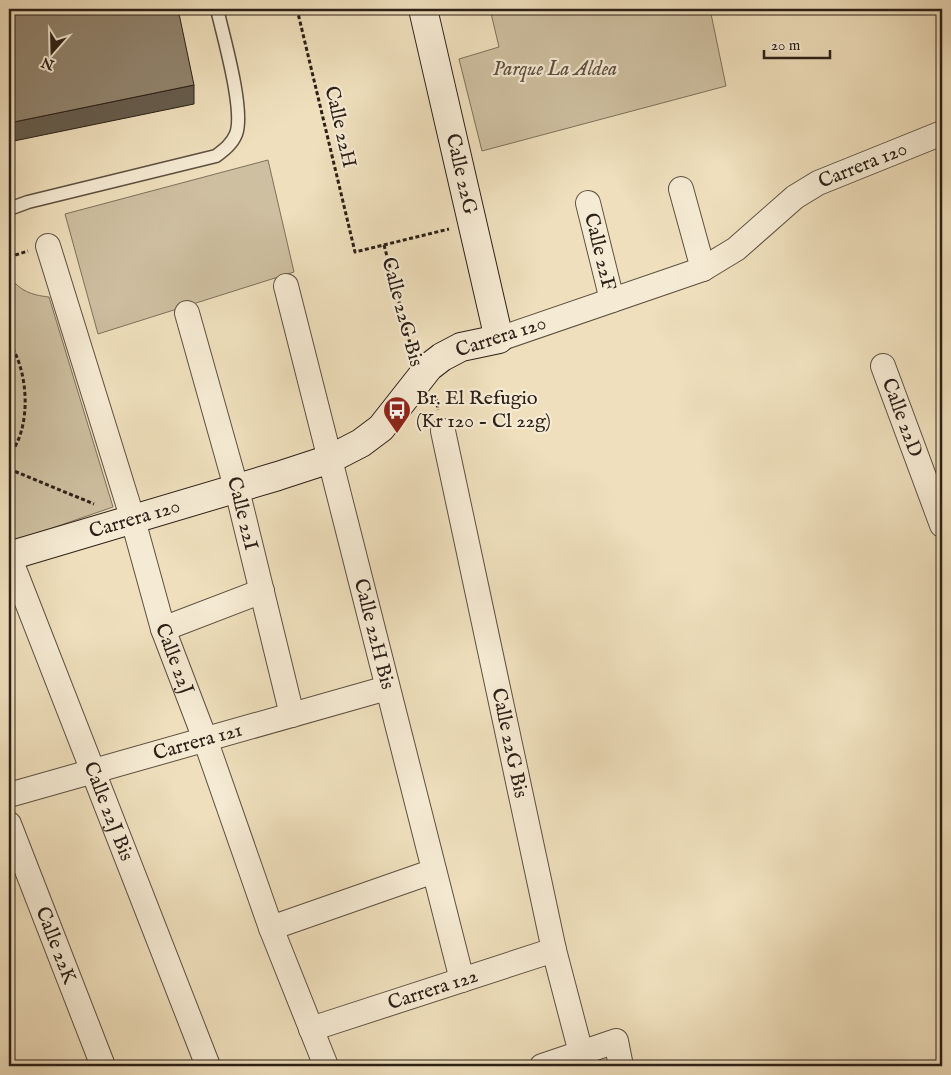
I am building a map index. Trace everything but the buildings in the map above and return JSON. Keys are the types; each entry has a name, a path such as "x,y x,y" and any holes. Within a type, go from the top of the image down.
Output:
{"street":[{"name":"Calle 22G","path":"423,9 499,340"},
{"name":"Carrera 120","path":"9,556 330,459 361,443 381,428 429,367 455,351 499,340 702,269 736,249 795,197 818,183 942,133"},
{"path":"681,189 702,269"},
{"name":"Calle 22F","path":"588,203 612,300"},
{"name":"Calle 22J","path":"48,246 132,520 163,629 205,739 271,928 326,1066"},
{"name":"Calle 22H Bis","path":"286,286 462,980"},
{"name":"Calle 22I","path":"187,313 236,488 292,715"},
{"name":"Calle 22D","path":"883,366 942,525"},
{"name":"Calle 22G Bis","path":"443,431 554,950 581,1053"},
{"name":"Calle 22J Bis","path":"9,556 208,1066"},
{"path":"163,629 262,592"},
{"name":"Carrera 121","path":"9,795 388,688"},
{"name":"Calle 22K","path":"9,824 103,1066"},
{"path":"271,928 434,871"},
{"name":"Carrera 122","path":"311,1029 554,950"},
{"path":"542,1066 616,1041 621,1066"}],"lane":[{"path":"9,209 28,202 216,156 228,147 236,133 238,114 217,9"}],"path":[{"name":"Calle 22H","path":"297,9 355,252 384,245"},
{"path":"384,245 473,223"},
{"name":"Calle 22G Bis","path":"384,245 419,380"},
{"path":"9,343 14,351 25,384 24,419 9,455"},
{"path":"9,469 97,505"}],"green space":[{"name":"Parque La Aldea","path":"490,9 710,9 726,86 482,151 459,59 499,47"},
{"path":"268,160 294,272 98,334 65,214"},
{"path":"9,276 26,291 49,297 113,507 9,543"}],"place":[{"name":"Br. El Refugio (Kr 120 - Cl 22g)","path":"397,434"}]}
